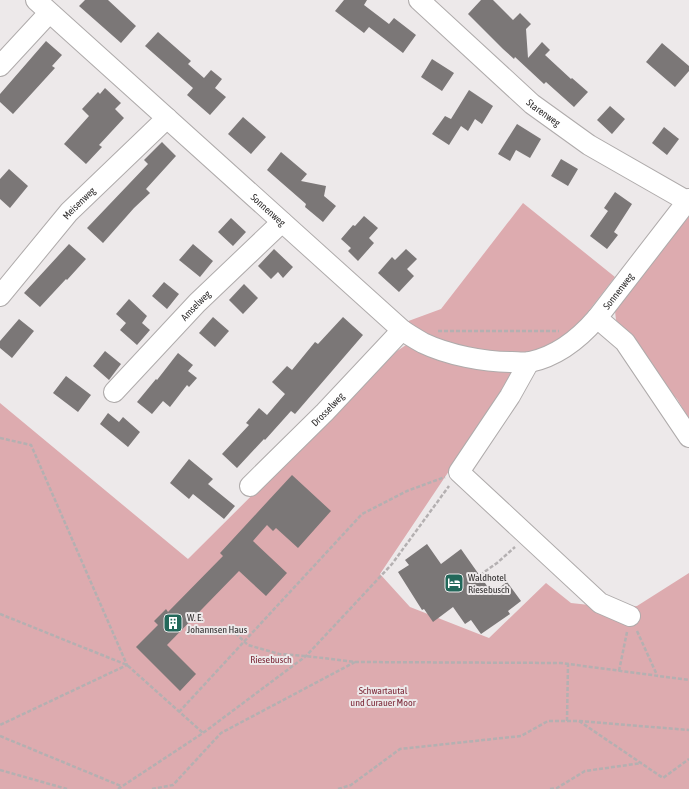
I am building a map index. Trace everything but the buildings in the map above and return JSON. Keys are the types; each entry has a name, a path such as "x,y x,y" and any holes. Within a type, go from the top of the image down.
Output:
{"street":[{"name":"Starenweg","path":"419,0 532,104 589,145 688,200"},
{"name":"Sonnenweg","path":"42,6 402,330 424,343 457,355 493,362 529,362 552,354 566,347 583,334 597,318 688,200"},
{"path":"0,66 42,6"},
{"name":"Meisenweg","path":"0,296 69,212 166,118"},
{"name":"Amselweg","path":"114,392 198,302 282,222"},
{"path":"597,318 625,342 689,437"},
{"name":"Drosselweg","path":"250,486 324,412 402,330"},
{"path":"529,362 510,396 459,472 600,603 630,616"}],"path":[{"path":"434,331 576,331 583,334"},
{"path":"0,438 31,445 127,665"},
{"path":"179,712 362,514 406,491 459,472"},
{"path":"118,789 203,733 306,656 392,564 459,472"},
{"path":"480,575 509,553 526,535"},
{"path":"0,614 127,665 203,733"},
{"path":"619,671 630,616"},
{"path":"630,616 657,676"},
{"path":"231,629 248,646 279,654 355,662 568,664 689,680"},
{"path":"152,789 173,785 222,733 355,662"},
{"path":"567,721 568,664"},
{"path":"0,725 127,665"},
{"path":"338,789 351,785 400,749 522,736 548,721 579,721 689,730"},
{"path":"579,721 663,778 689,759"},
{"path":"0,736 122,787"},
{"path":"550,789 557,788 585,771 642,763"},
{"path":"0,770 67,789"}],"green space":[{"path":"523,203 615,277 573,329 573,336 528,357 459,349 403,323 441,309"},
{"path":"689,215 689,419 677,399 659,382 632,340 616,320 615,311 620,302"},
{"name":"Riesebusch","path":"406,345 420,351 516,371 380,574 410,607 489,638 546,583 571,603 617,608 637,606 689,573 689,789 0,789 0,403 188,559 397,351"}],"place":[{"name":"Waldhotel Riesebusch","path":"454,583"},
{"name":"W. E. Johannsen Haus","path":"173,623"}],"park label":[{"name":"Schwartautal und Curauer Moor","path":"383,696"}]}
